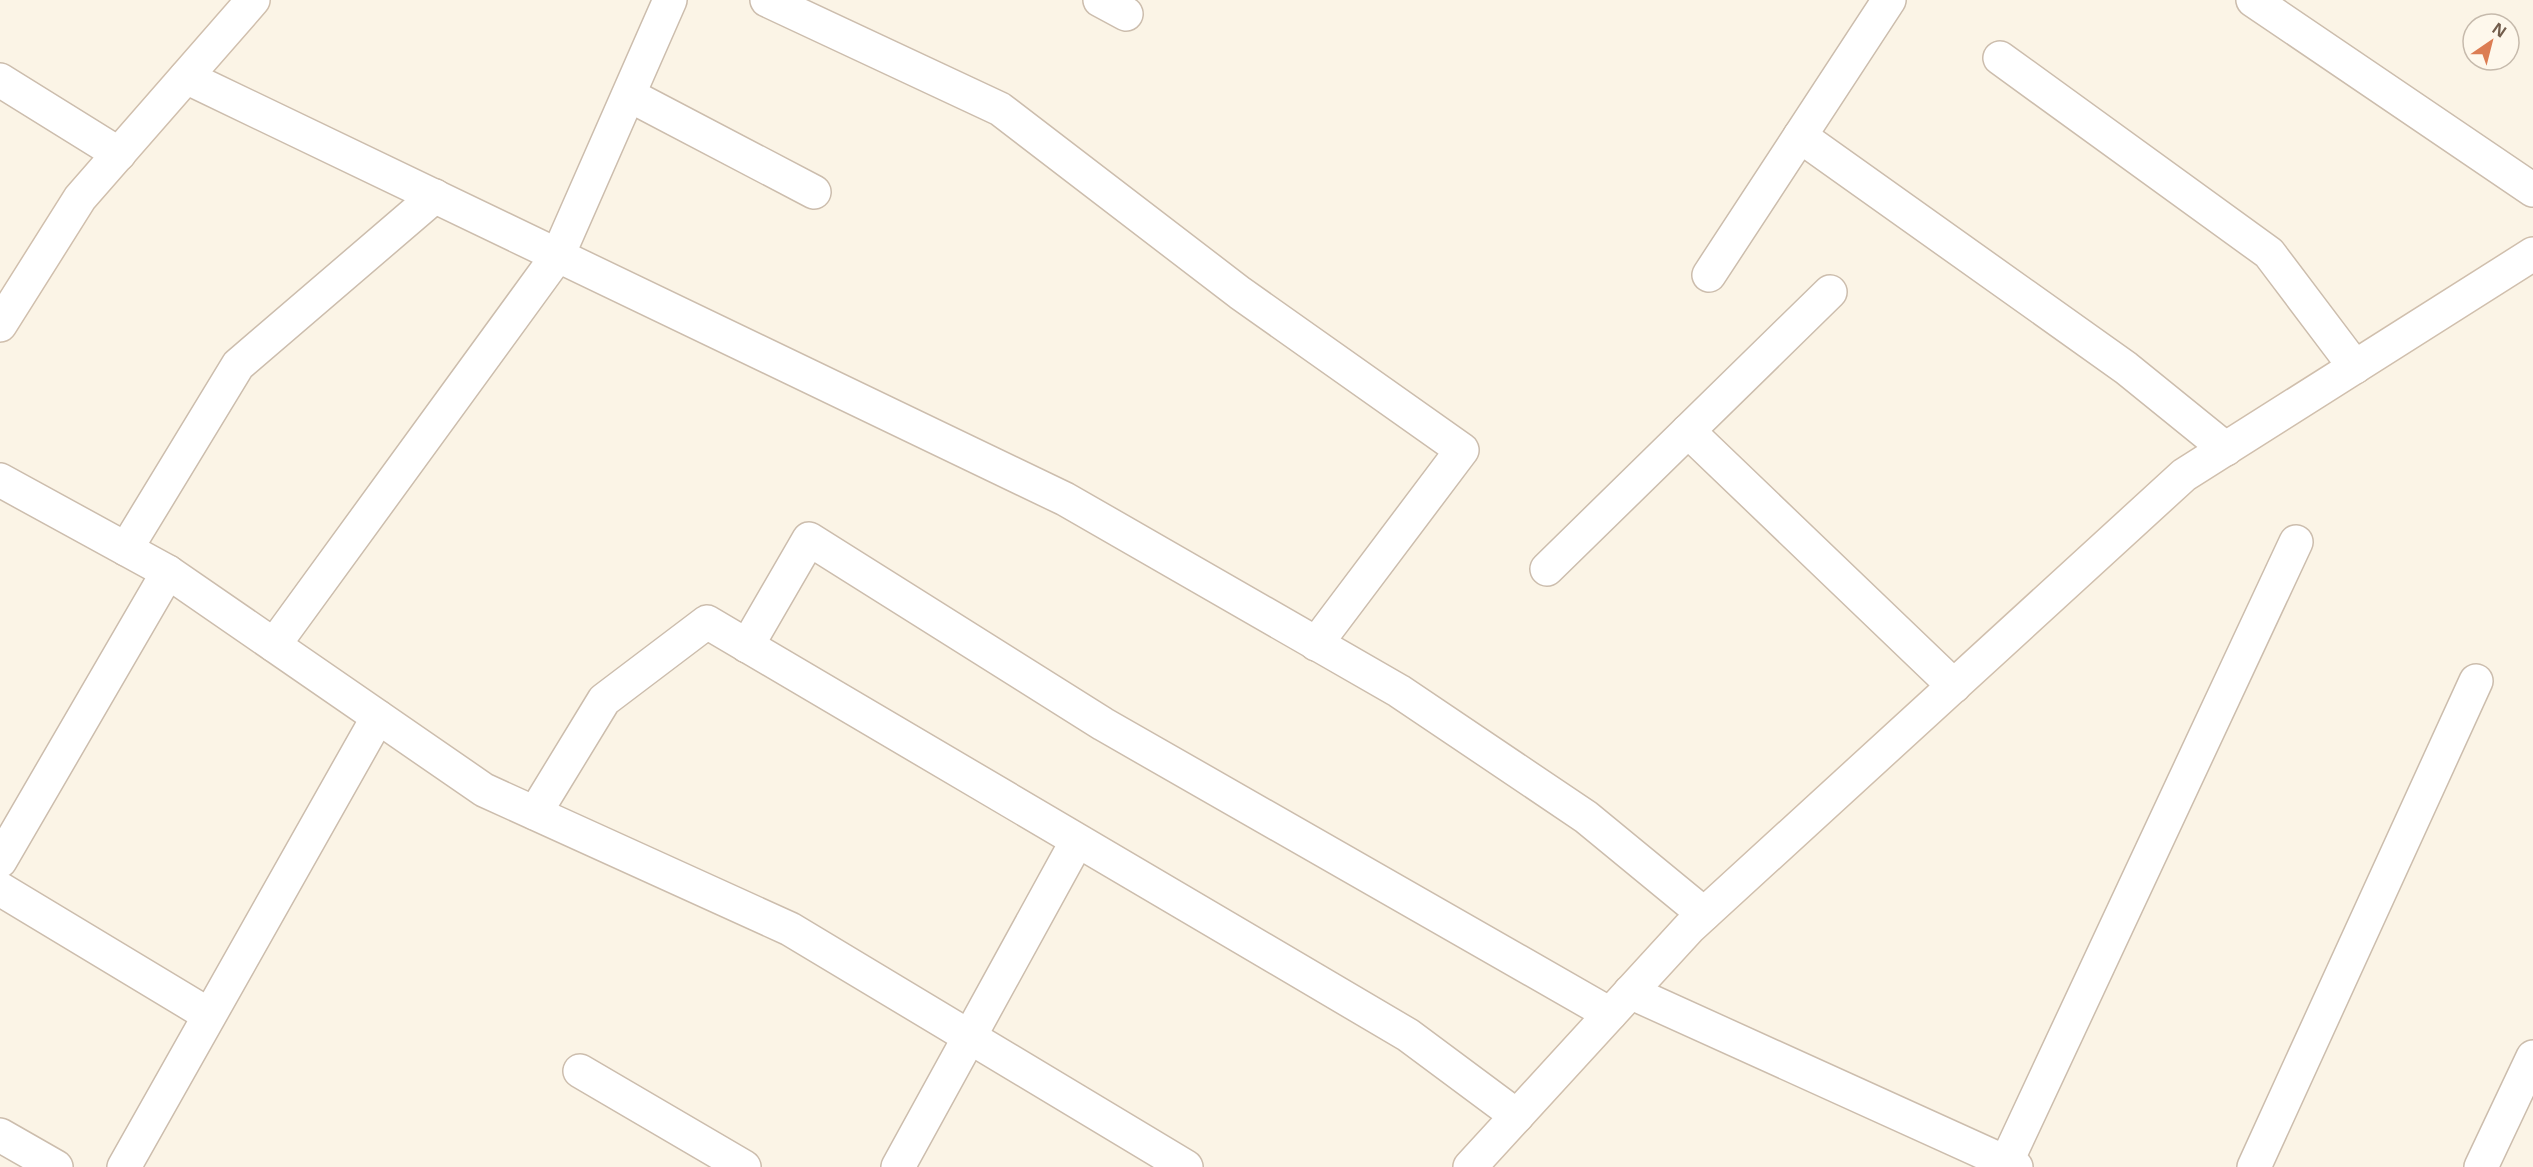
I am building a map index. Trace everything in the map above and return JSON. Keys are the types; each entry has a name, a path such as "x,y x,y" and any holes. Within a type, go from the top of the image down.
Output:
{"street":[{"path":"0,325 80,198 253,0"},
{"path":"274,645 558,255 670,0"},
{"path":"767,0 1000,109 1240,293 1462,450 1316,644"},
{"path":"1709,275 1889,0"},
{"path":"2253,0 2533,190"},
{"path":"2000,58 2269,253 2355,367"},
{"path":"186,77 1065,499 1399,692 1586,817 1704,914"},
{"path":"0,80 119,154"},
{"path":"629,95 814,192"},
{"path":"1800,136 2126,368 2226,449"},
{"path":"126,549 238,365 435,196"},
{"path":"1470,1167 1704,914 2184,475 2533,254"},
{"path":"1547,569 1830,292"},
{"path":"1688,431 1954,686"},
{"path":"0,480 168,572 484,790 790,929 1186,1167"},
{"path":"747,646 809,539 1102,724 1620,1003 2009,1165 2296,542"},
{"path":"4,844 168,572"},
{"path":"534,813 604,700 707,622 1408,1035 1516,1116"},
{"path":"2254,1167 2476,681"},
{"path":"124,1167 378,717"},
{"path":"898,1167 1077,841"},
{"path":"0,889 209,1015"},
{"path":"2481,1167 2533,1058"},
{"path":"580,1071 744,1167"},
{"path":"0,1135 35,1162"}]}
